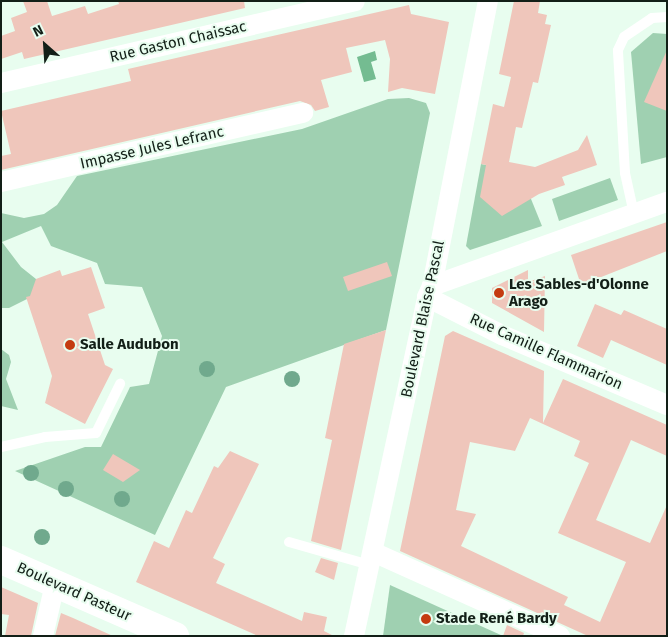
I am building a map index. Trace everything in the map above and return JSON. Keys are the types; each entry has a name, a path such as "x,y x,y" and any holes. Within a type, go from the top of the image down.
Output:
{"street":[{"name":"Rue Gaston Chaissac","path":"1,83 355,1"},
{"name":"Boulevard Blaise Pascal","path":"354,636 429,291 488,1"},
{"name":"Impasse Jules Lefranc","path":"1,182 303,113"},
{"path":"429,291 667,202"},
{"name":"Rue Camille Flammarion","path":"429,291 502,335 667,405"},
{"path":"371,558 560,636"},
{"name":"Boulevard Pasteur","path":"1,560 175,636"},
{"path":"43,636 55,584"}],"lane":[{"path":"634,214 625,173 618,50 624,37 652,18 667,18"},
{"path":"1,448 45,437 96,433 120,384"},
{"path":"289,542 371,558"}],"shaded area":[{"path":"653,33 667,34 667,157 641,164 631,52"},
{"path":"375,51 377,60 371,62 376,79 364,82 357,57"},
{"path":"409,98 426,103 430,113 386,330 226,387 155,535 15,471 85,447 101,447 130,387 149,384 162,336 142,287 105,284 97,263 51,246 41,226 2,242 21,267 36,279 37,294 9,308 1,308 1,213 24,218 44,214 57,205 77,176 302,129 388,99"},
{"path":"481,164 520,172 542,226 470,250 466,246"},
{"path":"610,178 618,200 559,221 552,199"},
{"path":"1,349 9,355 11,362 6,379 18,410 1,406"},
{"path":"390,585 503,636 383,636"}],"building":[{"path":"23,1 47,1 52,16 85,6 88,14 119,4 118,1 244,1 245,8 24,59 22,52 1,59 1,36 15,31 11,18 27,12"},
{"path":"514,1 540,1 538,13 547,15 545,24 551,25 538,83 533,82 522,128 516,127 509,162 535,167 578,150 587,135 597,165 562,177 565,185 539,194 502,216 480,197 486,165 481,164 493,104 504,107 511,77 499,74"},
{"path":"409,5 411,14 449,22 435,94 402,88 388,92 390,59 385,40 346,48 352,72 321,80 329,107 315,111 311,105 300,101 1,170 1,156 11,154 1,111 131,81 128,69"},
{"path":"667,50 667,111 644,102"},
{"path":"667,222 667,251 581,285 571,255"},
{"path":"387,262 392,276 348,291 343,277"},
{"path":"91,267 105,308 88,314 105,365 113,369 85,424 45,403 52,376 26,297 30,296 36,279 60,270 62,276"},
{"path":"528,270 528,282 545,276 544,332 492,303 492,288"},
{"path":"595,304 621,315 624,310 667,329 667,365 611,340 603,358 577,346"},
{"path":"386,330 341,550 311,541 332,440 325,438 344,344"},
{"path":"453,331 544,371 543,423 563,379 667,425 667,456 631,440 596,520 650,543 667,505 667,636 588,636 400,551 445,336","holes":["530,418 580,441 574,456 589,463 558,533 626,562 600,622 564,605 568,597 461,546 476,514 456,510 470,442 515,451"]},
{"path":"230,451 259,464 213,558 225,564 216,583 302,621 304,612 327,617 324,631 334,636 258,636 136,582 154,541 169,548 186,510 192,513 214,466 218,468"},
{"path":"113,454 140,470 123,482 103,470"},
{"path":"321,558 338,563 334,580 315,572"},
{"path":"1,587 38,603 31,636 5,636 9,615 1,614"},
{"path":"61,613 73,618 113,636 55,636"},
{"path":"507,625 524,633 523,636 503,636"}],"place":[{"name":"Les Sables-d'Olonne Arago","path":"499,293"},
{"name":"Salle Audubon","path":"70,345"},
{"name":"Stade René Bardy","path":"426,619"}]}
